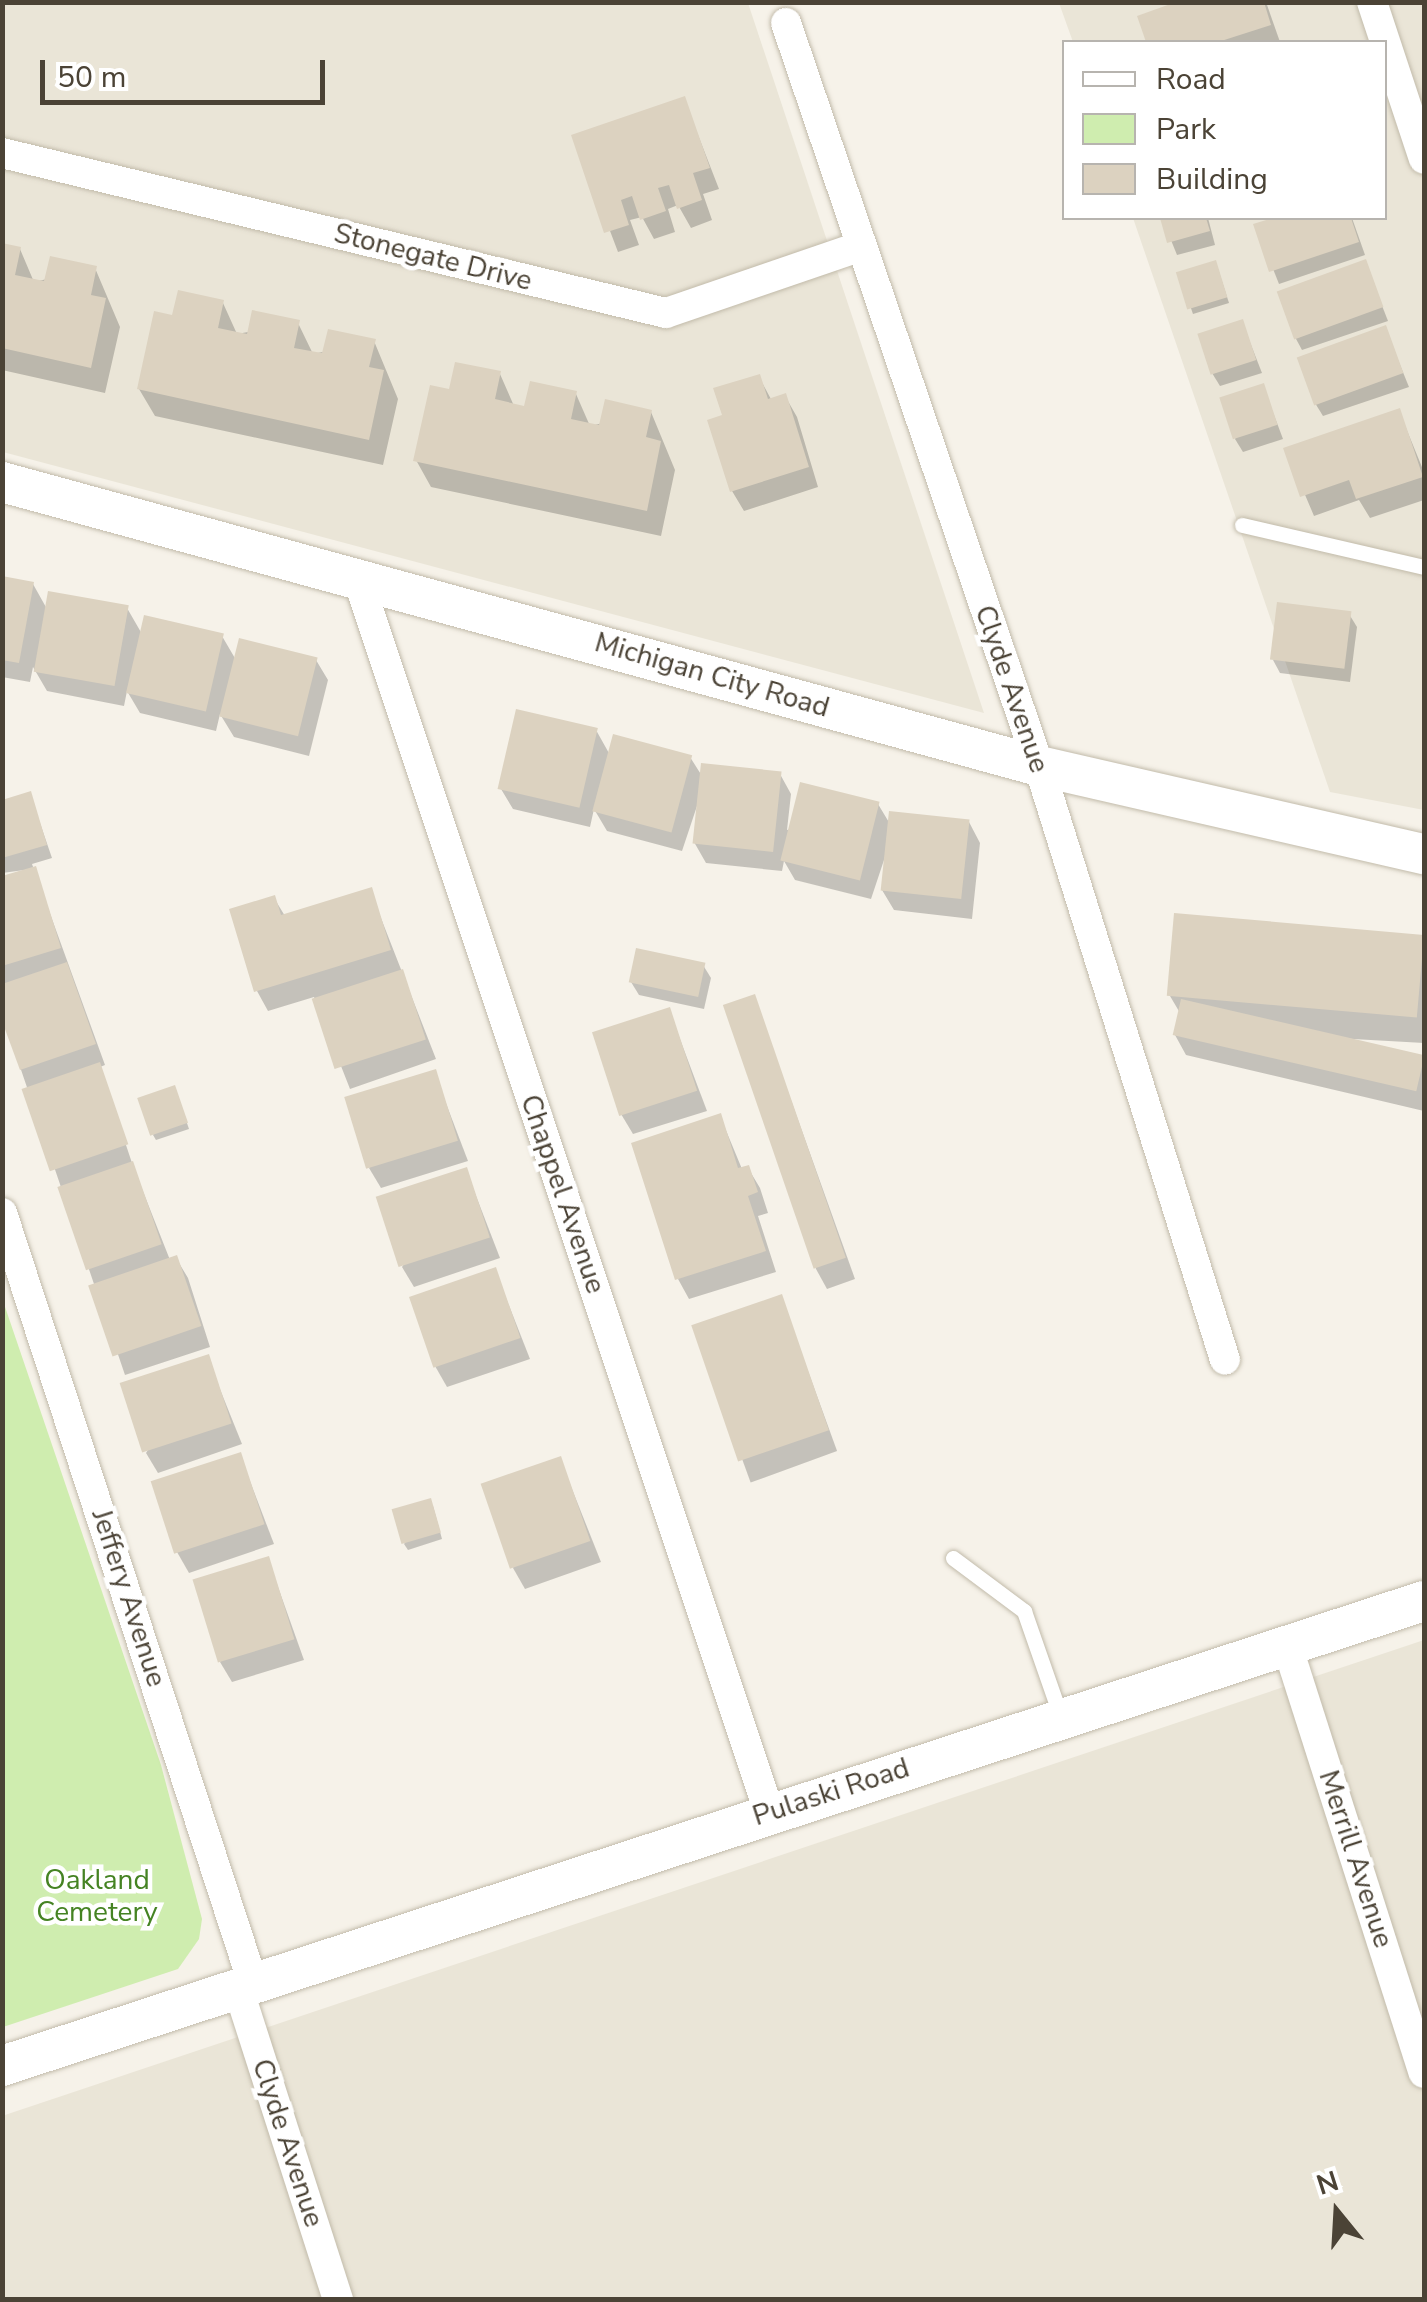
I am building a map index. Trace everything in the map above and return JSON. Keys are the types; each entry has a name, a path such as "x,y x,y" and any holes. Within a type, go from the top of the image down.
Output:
{"street":[{"path":"1372,2 1385,40"},
{"name":"Clyde Avenue","path":"786,23 859,247 1039,766 1225,1360"},
{"path":"1387,47 1424,159"},
{"name":"Stonegate Drive","path":"2,154 666,314 859,247"},
{"name":"Michigan City Road","path":"2,482 358,576 1039,766 1424,854"},
{"name":"Chappel Avenue","path":"358,576 769,1812"},
{"name":"Jeffery Avenue","path":"2,1213 245,1985"},
{"name":"Pulaski Road","path":"2,2066 769,1812 1424,1602"},
{"name":"Merrill Avenue","path":"1286,1645 1424,2073"},
{"name":"Clyde Avenue","path":"245,1985 338,2300"}],"lane":[{"path":"1242,525 1424,567"},
{"path":"952,1558 1024,1610 1061,1717"}],"shaded area":[{"path":"2,3 748,3 984,713 3,452"},
{"path":"1059,3 1424,3 1424,810 1330,792 1134,220 1387,220 1387,40 1072,40"},
{"path":"1424,1640 1424,2299 3,2299 2,2116"}],"green space":[{"name":"Oakland Cemetery","path":"2,1298 161,1765 202,1919 199,1939 178,1969 3,2027"}],"building":[{"path":"1176,2 1264,2 1271,25 1224,40 1145,40 1137,16"},
{"path":"685,96 710,168 693,173 702,200 677,209 669,185 658,188 666,211 640,220 632,196 621,200 629,225 604,233 571,135"},
{"path":"1161,220 1207,220 1210,231 1167,243"},
{"path":"1266,220 1352,220 1359,242 1269,272 1253,224"},
{"path":"2,243 21,247 15,275 44,281 50,256 97,266 91,295 106,298 91,368 2,348"},
{"path":"1366,259 1383,307 1294,339 1277,291"},
{"path":"1216,260 1227,297 1187,310 1176,272"},
{"path":"178,290 224,300 218,328 247,334 252,310 300,320 294,348 322,353 328,329 376,339 369,367 384,370 369,440 137,389 154,311 172,315"},
{"path":"1243,319 1256,360 1211,375 1197,334"},
{"path":"1386,325 1403,373 1314,405 1297,357"},
{"path":"455,362 501,371 495,399 524,406 530,381 577,391 571,419 599,425 605,399 652,410 646,437 661,441 647,511 413,461 430,385 449,389"},
{"path":"760,374 768,399 786,393 809,467 730,492 707,420 722,415 713,388"},
{"path":"1264,383 1278,425 1233,439 1219,398"},
{"path":"1400,408 1423,477 1356,499 1349,480 1300,497 1283,448"},
{"path":"2,576 34,582 19,663 2,660"},
{"path":"48,591 129,605 115,686 34,672"},
{"path":"1277,602 1351,611 1344,669 1270,660"},
{"path":"144,615 224,633 206,711 126,693"},
{"path":"239,638 318,658 298,736 219,717"},
{"path":"516,709 598,728 579,808 498,789"},
{"path":"613,734 692,755 672,832 592,811"},
{"path":"701,763 782,771 773,852 693,844"},
{"path":"800,782 880,802 860,880 780,861"},
{"path":"31,791 47,845 2,858 2,800"},
{"path":"889,811 970,819 961,899 881,891"},
{"path":"36,866 61,948 2,966 2,876"},
{"path":"372,887 391,950 254,992 229,909 275,895 281,915"},
{"path":"1174,913 1424,935 1417,1018 1167,996"},
{"path":"636,948 705,963 698,997 629,982"},
{"path":"67,962 96,1044 20,1070 2,1021 2,984"},
{"path":"403,969 426,1039 335,1069 312,999"},
{"path":"755,994 846,1258 814,1269 723,1005"},
{"path":"1181,999 1424,1055 1416,1091 1173,1035"},
{"path":"670,1007 697,1091 619,1116 592,1032"},
{"path":"100,1062 128,1144 50,1171 22,1089"},
{"path":"436,1069 458,1141 366,1169 344,1097"},
{"path":"175,1085 188,1123 150,1136 137,1098"},
{"path":"721,1113 738,1168 749,1165 758,1192 748,1196 766,1251 675,1280 631,1143"},
{"path":"133,1161 162,1244 86,1270 57,1187"},
{"path":"467,1167 490,1237 399,1267 376,1197"},
{"path":"177,1255 201,1326 113,1357 88,1286"},
{"path":"496,1267 520,1338 433,1368 409,1297"},
{"path":"782,1294 829,1430 738,1461 691,1325"},
{"path":"209,1354 232,1423 142,1452 120,1383"},
{"path":"241,1452 264,1524 174,1554 151,1481"},
{"path":"561,1456 590,1541 510,1569 481,1484"},
{"path":"431,1498 441,1533 402,1544 392,1509"},
{"path":"269,1556 294,1639 218,1663 192,1579"}]}
